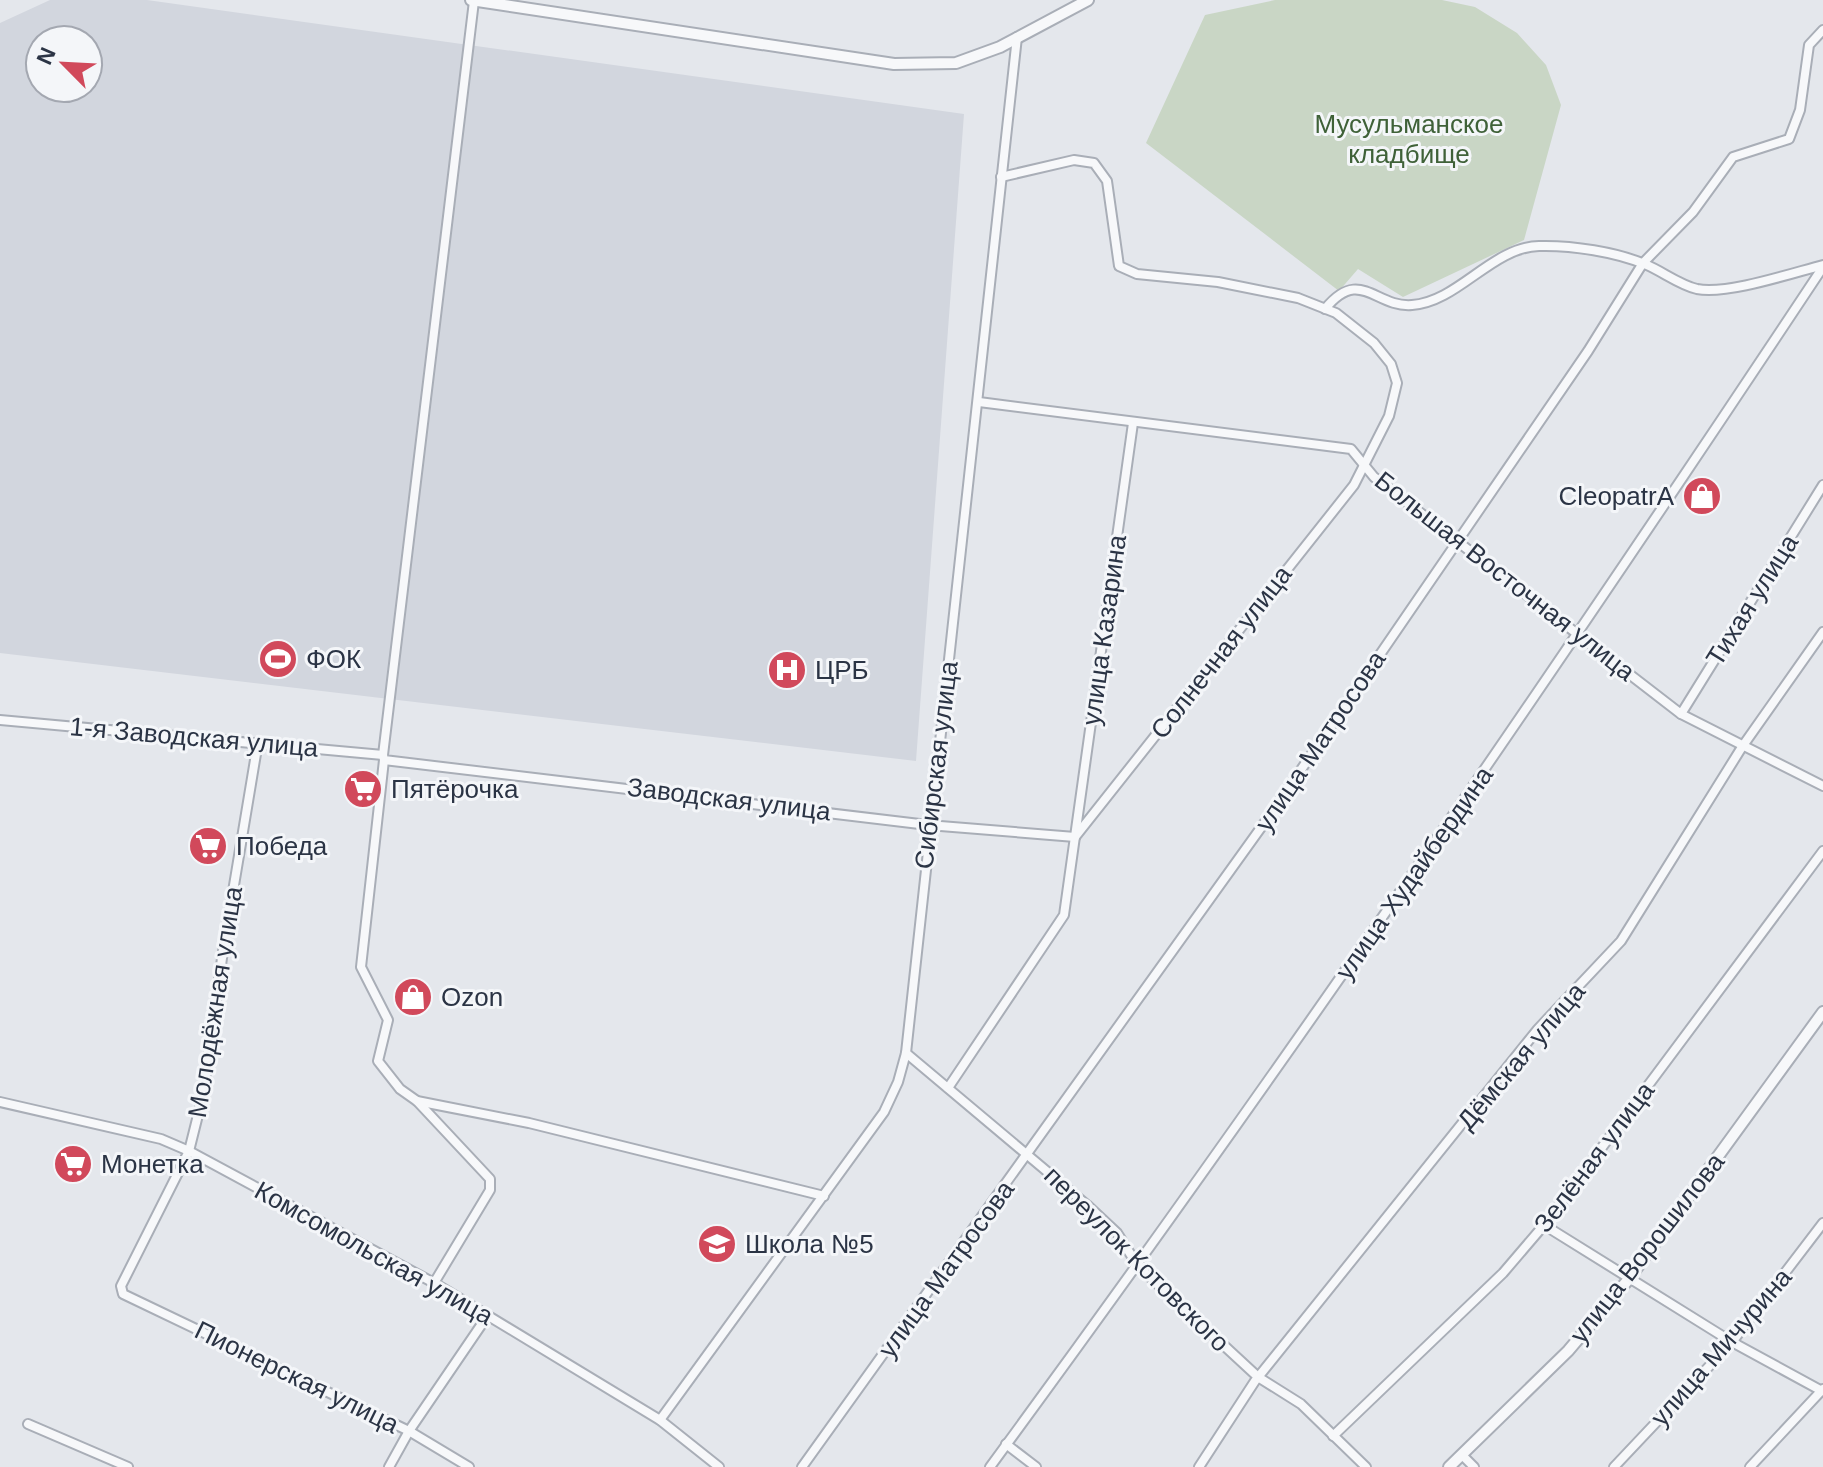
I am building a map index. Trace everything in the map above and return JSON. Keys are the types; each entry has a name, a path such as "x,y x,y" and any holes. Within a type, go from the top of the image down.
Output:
{"street":[{"path":"434,1283 490,1190 490,1179 417,1101 400,1089 378,1061 388,1020 361,967 473,0 894,64 956,63 1017,37 1088,0"},
{"name":"улица Матросова","path":"802,1467 1270,815 1588,351 1643,263 1693,212 1733,157 1789,139 1800,110 1809,45 1823,30"},
{"name":"Сибирская улица","path":"660,1420 884,1112 898,1082 906,1053 928,825 979,402 1017,37"},
{"path":"1001,177 1074,160 1094,163 1107,181 1119,266 1137,274 1232,284 1298,298 1325,309 1337,295 1356,289 1373,292 1395,304 1414,305 1435,299 1506,257 1536,246 1585,250 1643,263 1696,289 1719,289 1823,266"},
{"name":"улица Худайбердина","path":"990,1467 1138,1266 1580,633 1823,266"},
{"name":"Солнечная улица","path":"1075,837 1366,466 1389,416 1397,383 1391,364 1374,343 1325,309"},
{"name":"Большая Восточная улица","path":"979,402 1133,423 1334,444 1351,449 1374,477 1681,714 1823,786"},
{"name":"улица Казарина","path":"948,1088 1064,915 1133,423"},
{"name":"Тихая улица","path":"1681,714 1823,485"},
{"name":"Дёмская улица","path":"1199,1467 1258,1377 1538,1029 1621,941 1742,747 1823,632"},
{"name":"1-я Заводская улица","path":"0,720 258,742 384,758"},
{"name":"Молодёжная улица","path":"123,1294 121,1286 189,1151 209,1066 223,951 258,742"},
{"name":"Заводская улица","path":"384,758 928,825 1075,837"},
{"name":"Зелёная улица","path":"1333,1436 1503,1273 1544,1225 1823,851"},
{"name":"улица Ворошилова","path":"1449,1467 1568,1351 1628,1280 1823,1012"},
{"name":"переулок Котовского","path":"906,1053 1029,1154 1117,1233 1138,1266 1258,1377 1301,1404 1366,1467"},
{"path":"417,1101 529,1123 824,1196"},
{"name":"Комсомольская улица","path":"0,1102 161,1139 189,1151 488,1315 660,1420 719,1467"},
{"name":"улица Мичурина","path":"1614,1467 1732,1342 1823,1223"},
{"path":"1544,1225 1732,1342 1823,1390 1750,1467"},
{"name":"Пионерская улица","path":"123,1294 409,1431 469,1467"},
{"path":"389,1467 409,1431 488,1315"},
{"path":"28,1424 128,1467"},
{"path":"1006,1444 1036,1467"},
{"path":"1462,1455 1474,1467"}],"shaded area":[{"path":"50,0 147,0 964,114 916,761 0,653 0,23"}],"green space":[{"name":"Мусульманское кладбище","path":"1275,0 1442,0 1475,7 1517,33 1546,65 1561,105 1524,240 1403,297 1358,269 1339,291 1146,143 1205,15"}],"place":[{"name":"CleopatrA","path":"1702,496"},
{"name":"ФОК","path":"278,659"},
{"name":"ЦРБ","path":"787,670"},
{"name":"Пятёрочка","path":"363,789"},
{"name":"Победа","path":"208,846"},
{"name":"Ozon","path":"413,997"},
{"name":"Монетка","path":"73,1164"},
{"name":"Школа №5","path":"717,1244"}]}
